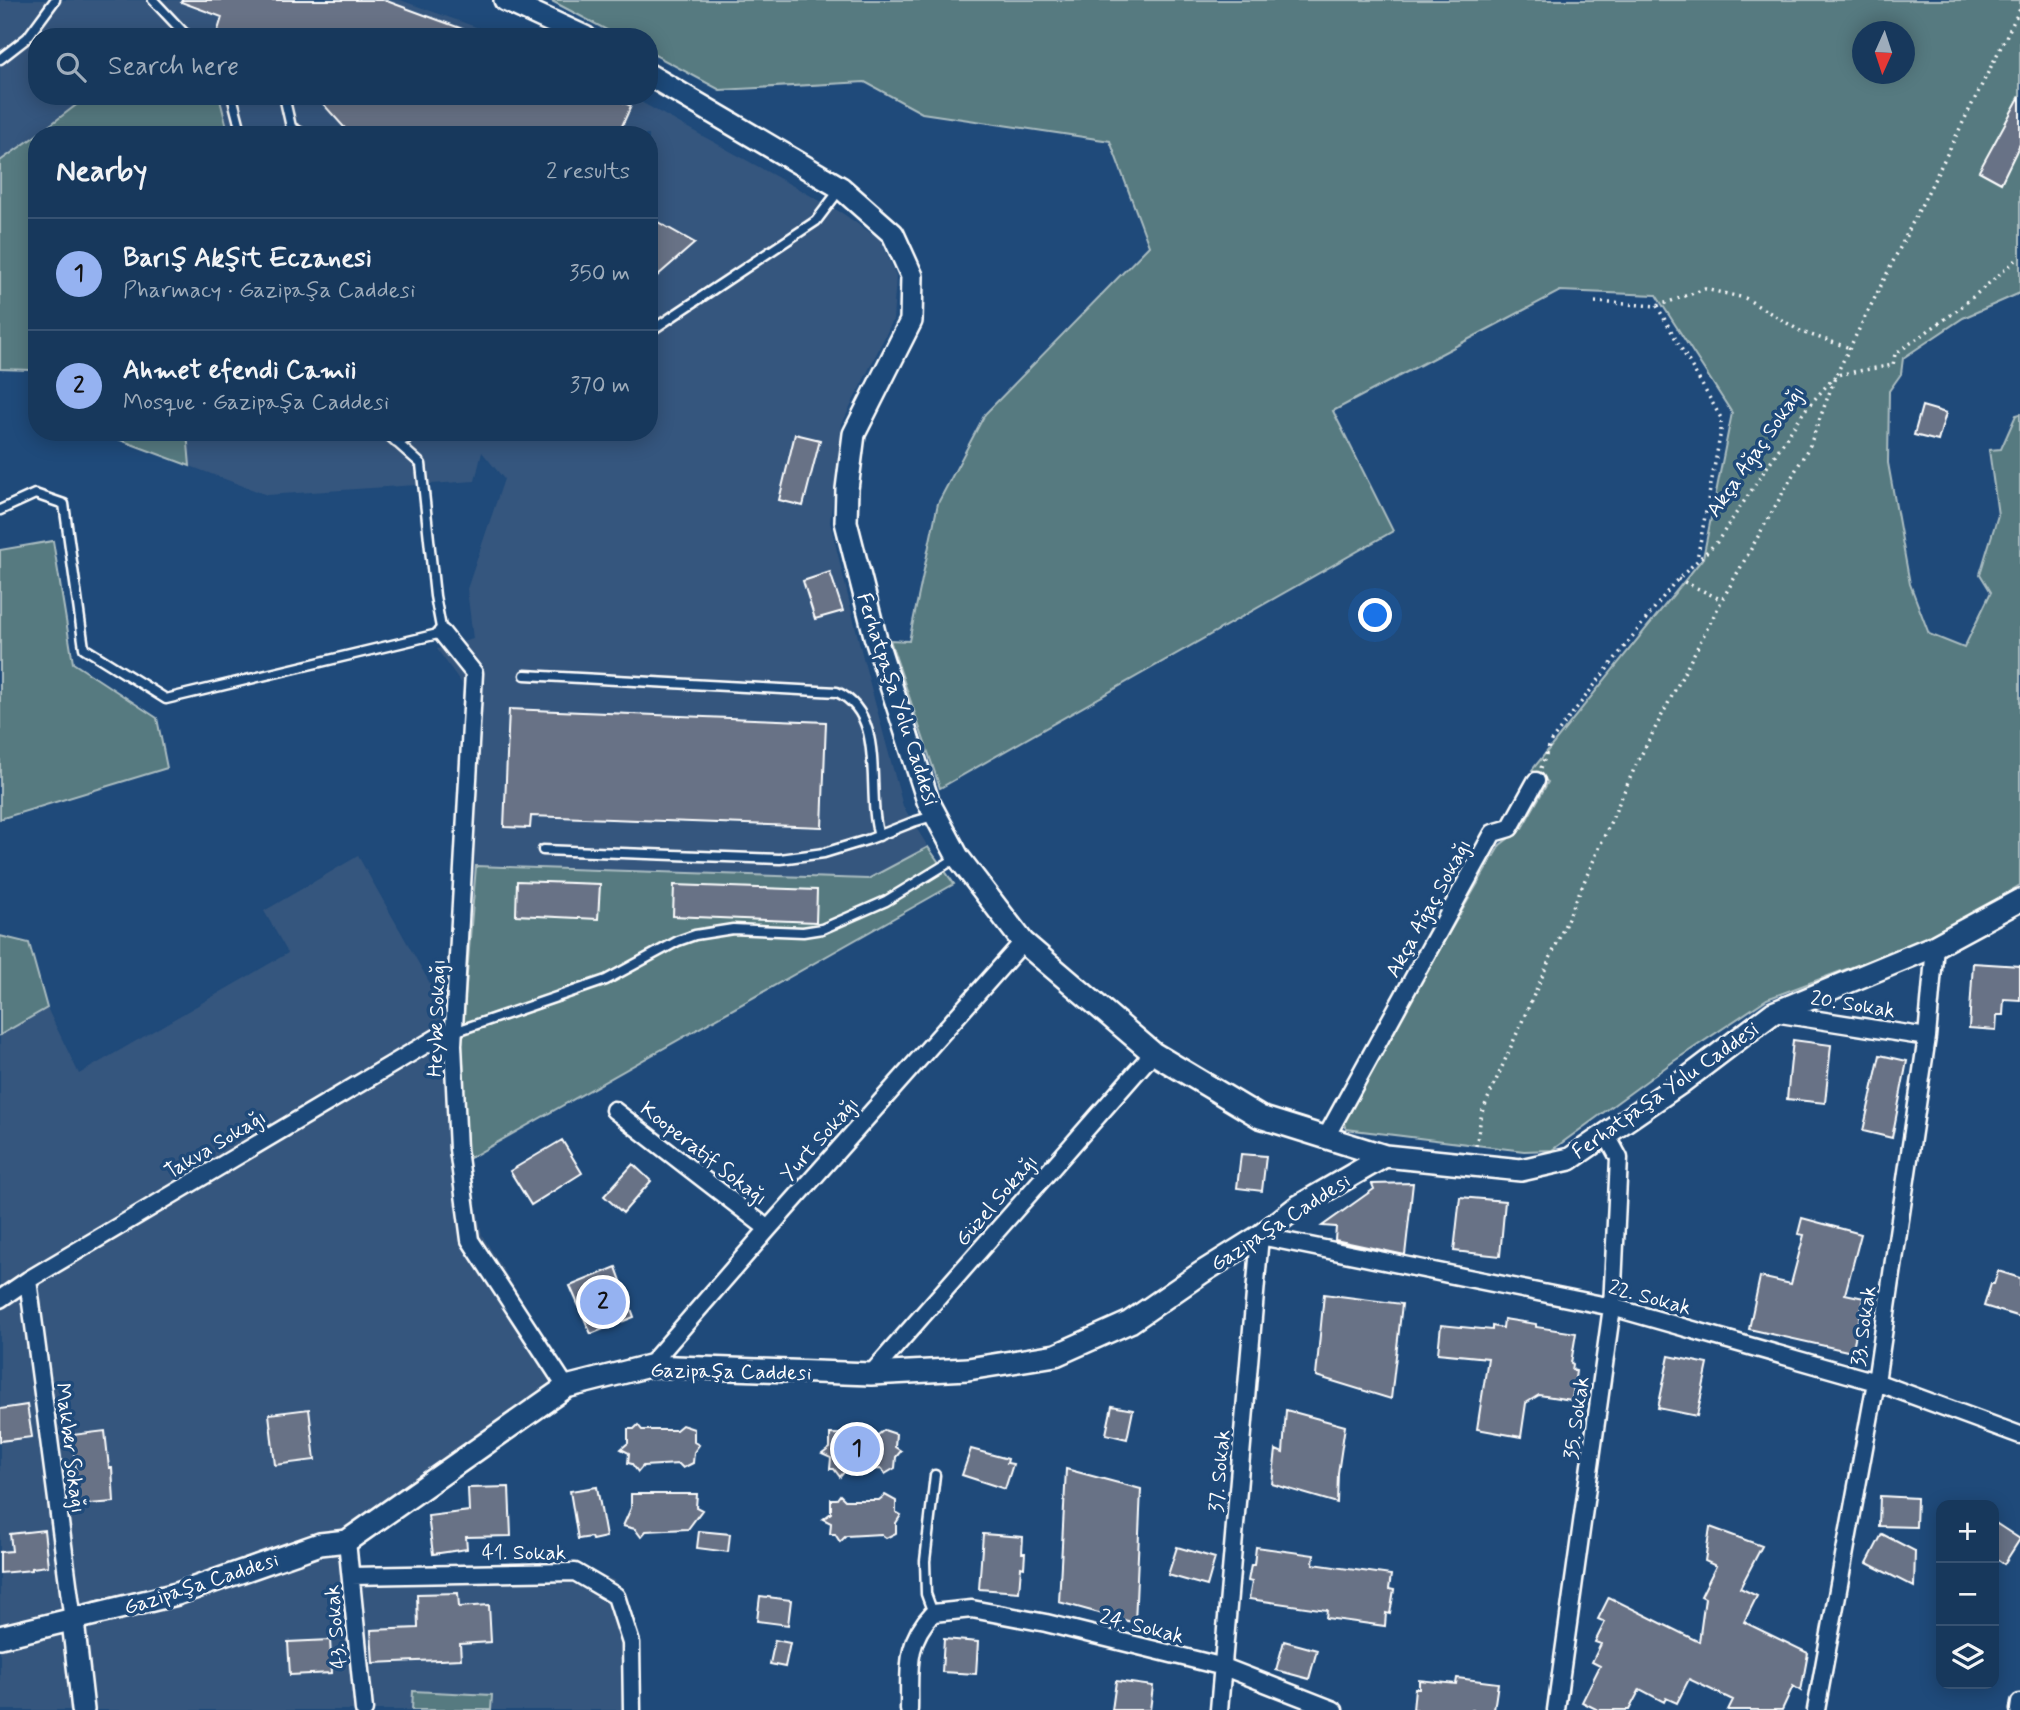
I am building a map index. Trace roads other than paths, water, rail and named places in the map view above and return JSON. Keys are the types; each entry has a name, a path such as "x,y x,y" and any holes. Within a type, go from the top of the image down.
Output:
{"main road":[{"path":"505,0 566,28"},
{"name":"Ferhatpaşa Yolu Caddesi","path":"658,80 841,188 893,234 912,276 911,321 854,434 847,489 846,523 875,636 928,801 958,857 1023,942 1153,1053 1260,1116 1385,1156 1521,1170 1570,1159 1682,1082 1773,1013 1935,946 2020,900"},
{"name":"Gazipaşa Caddesi","path":"0,1637 177,1594 320,1544 348,1541 566,1387 649,1366 871,1374 968,1369 1056,1355 1130,1322 1260,1236 1297,1207 1385,1156"},
{"path":"73,1621 83,1710"}],"street":[{"name":"Heybe Sokağı","path":"442,633 474,673 453,1045 458,1149 470,1240 566,1387"},
{"name":"Akça Ağaç Sokağı","path":"1326,1137 1493,833 1510,828 1536,781"},
{"name":"Yurt Sokağı","path":"649,1366 1023,942"},
{"name":"33. Sokak","path":"1816,1710 1876,1382 1927,1037 1935,946"},
{"name":"20. Sokak","path":"1773,1013 1927,1037"},
{"name":"Takva Sokağı","path":"0,1299 438,1037 454,1032"},
{"name":"Güzel Sokağı","path":"871,1374 1153,1053"},
{"name":"Kooperatif Sokağı","path":"614,1110 768,1229"},
{"name":"35. Sokak","path":"1556,1710 1612,1307 1619,1158 1606,1134"},
{"name":"22. Sokak","path":"1260,1236 1612,1307 1876,1382 2020,1434"},
{"name":"37. Sokak","path":"1219,1710 1260,1236"},
{"name":"Makber Sokağı","path":"28,1280 73,1621"},
{"name":"43. Sokak","path":"348,1541 364,1710"},
{"name":"41. Sokak","path":"351,1576 575,1572 616,1596 631,1643 632,1710"},
{"name":"24. Sokak","path":"933,1613 972,1609 1046,1623 1224,1667 1334,1710"},
{"path":"909,1710 912,1646 916,1633 933,1613"},
{"path":"2019,1710 2020,1703"}],"lane":[{"path":"34,28 55,0"},
{"path":"153,0 179,28"},
{"path":"0,59 28,37"},
{"path":"234,105 240,126"},
{"path":"286,105 291,126"},
{"path":"658,326 816,221 841,188"},
{"path":"0,510 35,494 64,504 84,648 166,699 442,633 435,596 421,464 397,443 401,441"},
{"path":"525,675 837,692 853,703 868,730 874,815 879,836"},
{"path":"543,850 780,859 824,853 936,815"},
{"path":"454,1032 606,980 695,935 733,929 803,932 822,929 886,901 958,857"},
{"path":"933,1613 926,1594 925,1561 935,1475"}],"place":[{"name":"Ahmet efendi Camii","path":"603,1302"},
{"name":"Barış Akşit Eczanesi","path":"857,1449"}]}
